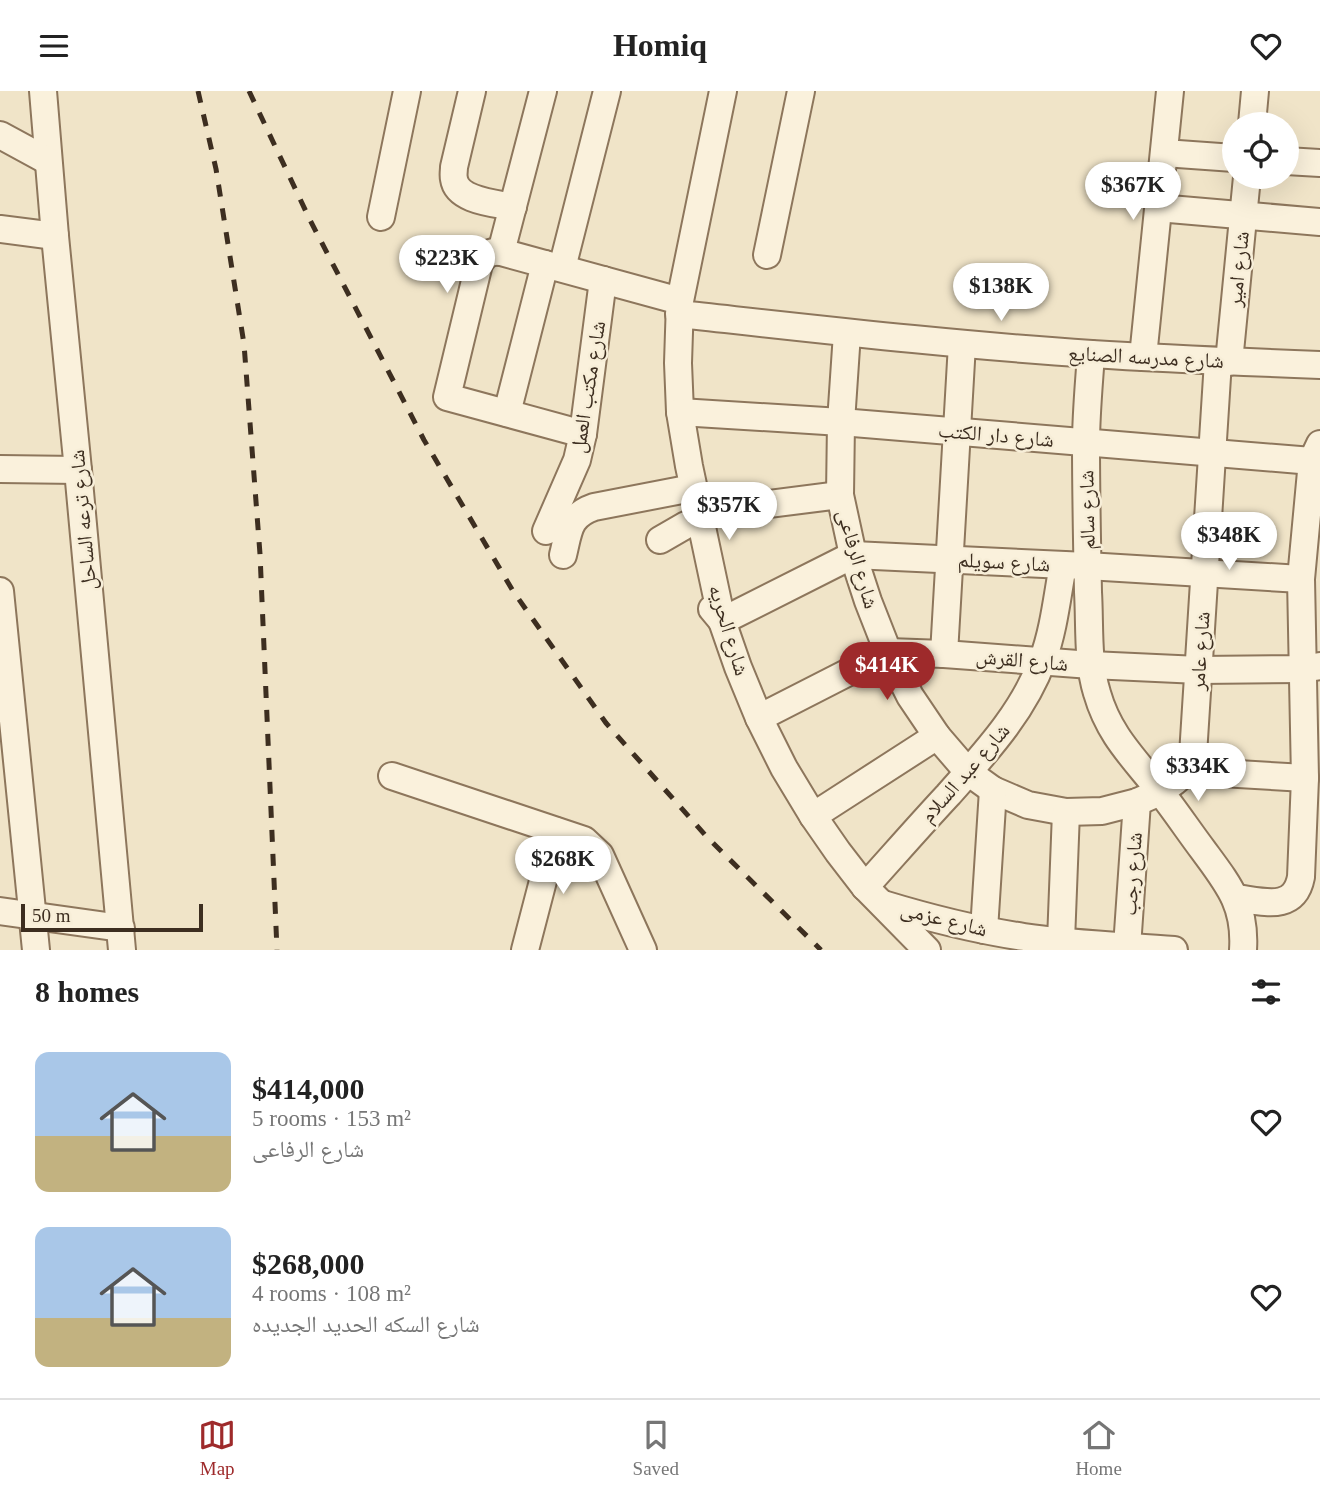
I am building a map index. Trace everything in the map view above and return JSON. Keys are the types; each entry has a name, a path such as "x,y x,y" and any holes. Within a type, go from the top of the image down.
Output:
{"street":[{"name":"شارع ترعه الساحل","path":"43,91 122,939"},
{"path":"381,217 407,91"},
{"path":"472,91 454,167 454,179 458,189 467,197 513,207"},
{"path":"543,91 501,252 492,251 484,256 479,264 447,397 583,434"},
{"path":"507,413 607,91"},
{"name":"شارع الحريه","path":"723,91 680,308 680,412 685,478 692,519 738,667 784,768 838,852 873,895 927,950"},
{"path":"766,255 801,91"},
{"path":"1143,357 1170,91"},
{"path":"1253,112 1255,91"},
{"path":"0,135 48,161"},
{"path":"1164,153 1222,157"},
{"path":"1299,162 1320,163"},
{"name":"شارع امير","path":"1224,361 1246,189"},
{"path":"1158,208 1320,222"},
{"path":"0,229 55,236"},
{"name":"شارع مدرسه الصنايع","path":"501,252 603,280 680,308 847,333 1091,354 1320,365"},
{"name":"شارع مكتب العمل","path":"546,531 577,460 583,434 603,280"},
{"name":"شارع الرفاعى","path":"847,333 841,422 840,495 853,555 888,652 910,696 937,736 968,772 993,790 1028,805 1066,812 1102,811 1149,797 1186,771"},
{"path":"944,653 962,344"},
{"name":"شارع سالم","path":"1091,354 1075,565 1096,692 1105,717 1149,797 1225,880 1241,916 1243,950"},
{"name":"شارع عامر","path":"1186,771 1193,755 1213,453 1224,361"},
{"name":"شارع دار الكتب","path":"680,412 841,422 1213,453 1316,453"},
{"path":"1235,898 1275,903 1285,901 1299,887 1301,877 1311,668 1301,579 1316,453"},
{"path":"0,470 78,470"},
{"path":"563,555 573,520 583,511 685,478"},
{"path":"660,540 692,519 840,495"},
{"name":"شارع سويلم","path":"722,621 853,555 1301,579"},
{"name":"شارع عبد السلام","path":"873,895 1012,719 1042,662 1075,565"},
{"path":"0,591 11,801 33,916 36,950"},
{"name":"شارع القرش","path":"759,718 888,652 944,653 1042,662 1199,670 1311,668"},
{"path":"813,816 937,736"},
{"path":"1186,771 1305,778"},
{"path":"393,776 584,840 600,855 643,950"},
{"path":"984,930 993,790"},
{"name":"شارع رجب","path":"1127,947 1149,797"},
{"path":"1061,941 1066,812"},
{"path":"525,950 556,831"},
{"name":"شارع عزمى","path":"873,895 932,919 984,930 1061,941 1174,950"},
{"path":"0,911 33,916 122,939"}],"railway":[{"path":"198,91 216,169 244,344 260,554 277,950"},
{"path":"249,91 310,220 424,440 513,591 606,723 706,836 821,950"}]}
